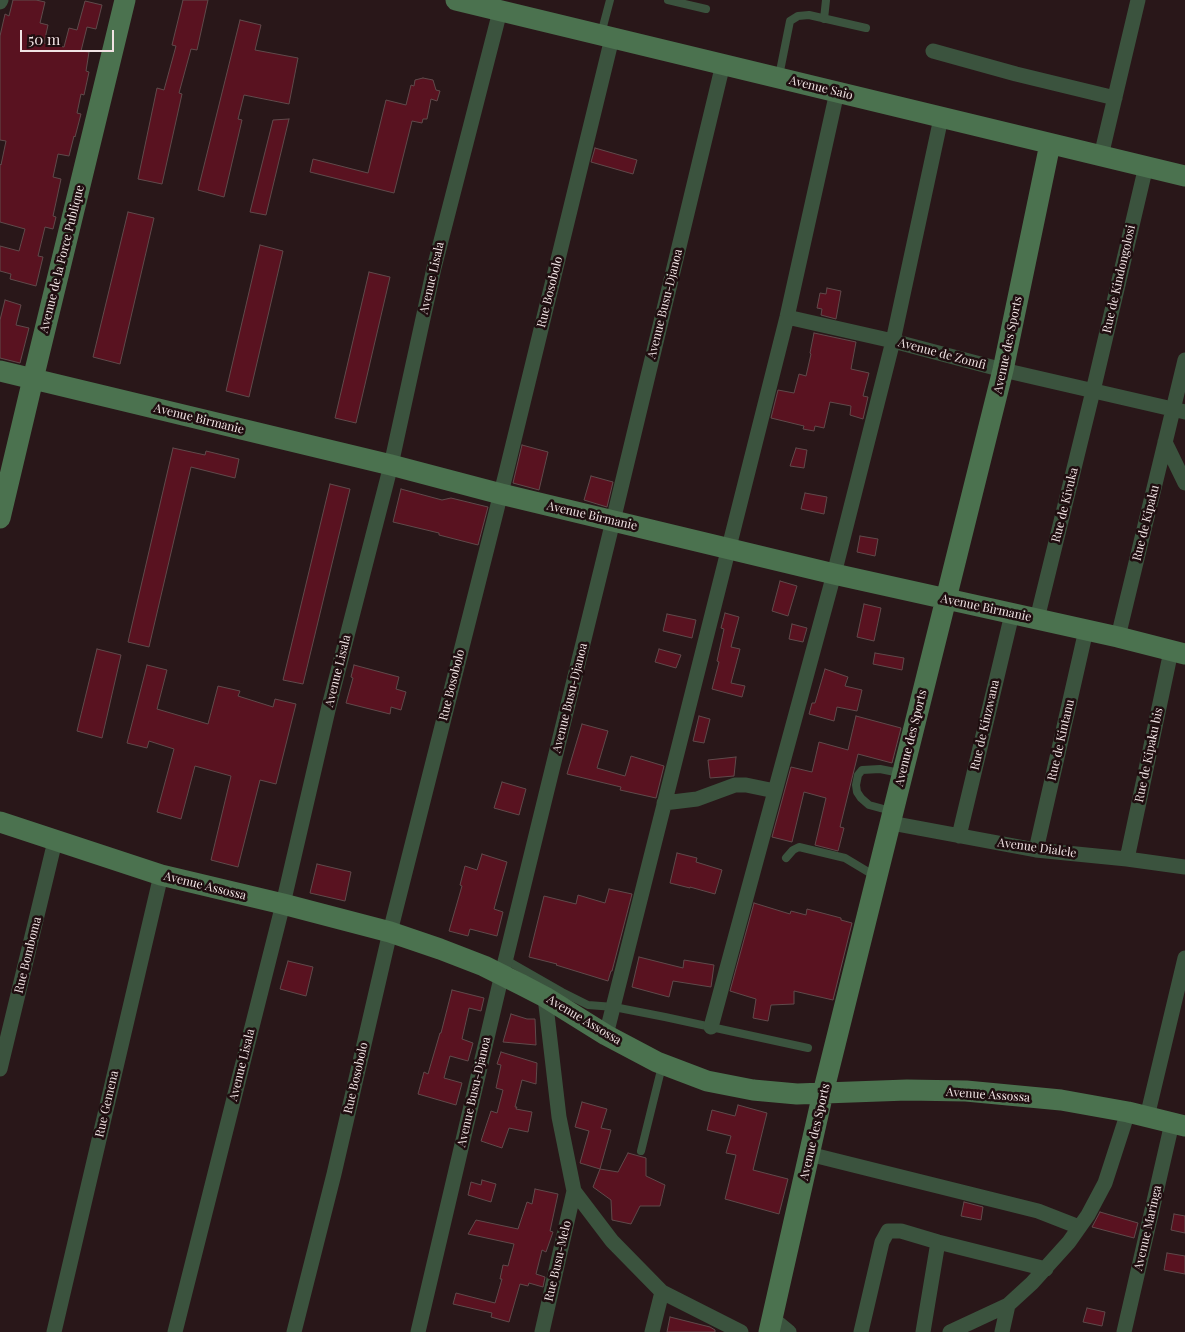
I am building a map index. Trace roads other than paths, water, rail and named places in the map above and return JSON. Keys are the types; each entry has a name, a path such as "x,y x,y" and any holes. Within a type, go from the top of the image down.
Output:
{"street":[{"name":"Avenue de la Force Publique","path":"0,518 126,0"},
{"name":"Avenue Saio","path":"456,0 1185,176"},
{"path":"1101,156 1138,0"},
{"name":"Avenue Lisala","path":"175,1332 283,904 329,706 391,465 434,268 500,11"},
{"name":"Rue Bosobolo","path":"294,1332 334,1174 390,932 501,494 606,36"},
{"path":"933,51 1114,98"},
{"name":"Avenue Busu-Djanoa","path":"418,1332 504,967 723,64"},
{"path":"606,1035 787,317 837,92"},
{"path":"711,1027 834,574 893,341 941,118"},
{"name":"Avenue des Sports","path":"770,1325 823,1092 1003,370 1050,144"},
{"name":"Rue de Kindongolosi","path":"1093,391 1146,166"},
{"name":"Avenue de Zomfi","path":"787,317 1179,411"},
{"name":"Rue de Kipaku","path":"1118,637 1165,442 1179,411 1185,360"},
{"name":"Avenue Birmanie","path":"0,371 834,574 1118,637 1178,653"},
{"name":"Rue de Kivuka","path":"1037,619 1093,391"},
{"path":"1165,442 1185,483"},
{"name":"Rue de Kinzwana","path":"959,836 1012,614"},
{"name":"Rue de Kintanu","path":"1036,850 1086,630"},
{"name":"Rue de Kipaku bis","path":"1127,859 1178,653"},
{"path":"664,803 697,799 735,785 746,785 775,791"},
{"name":"Avenue Dialele","path":"892,817 959,836 1036,850 1185,867"},
{"name":"Avenue Assossa","path":"0,822 161,875 390,932 440,949 504,967 545,997 606,1035 663,1064 694,1077 721,1084 753,1090 797,1094 907,1090 966,1092 1061,1100 1178,1125"},
{"name":"Rue Bomboma","path":"0,1069 55,841"},
{"name":"Rue Gemena","path":"54,1332 161,875"},
{"path":"950,1332 1008,1305 1046,1268 1069,1242 1088,1215 1137,1115 1185,958"},
{"path":"545,997 559,1117 574,1191 612,1241 662,1292 741,1332"},
{"name":"Avenue Maringa","path":"1124,1332 1178,1125"},
{"path":"809,1154 1038,1211 1079,1227"},
{"name":"Rue Busu-Melo","path":"542,1332 574,1191"},
{"path":"861,1332 882,1242 888,1231 901,1231 938,1242 1046,1268"},
{"path":"923,1332 938,1242"},
{"path":"652,1332 662,1292"},
{"path":"1002,1332 1008,1305"},
{"path":"770,1325 789,1332"}],"lane":[{"path":"606,36 610,0"},
{"path":"668,0 706,9"},
{"path":"824,19 826,0"},
{"path":"778,78 790,21 798,16 809,15 866,28"},
{"path":"892,817 869,806 860,798 856,785 858,775 862,770 880,768 902,773"},
{"path":"786,858 793,850 799,847 845,858 876,878"},
{"path":"504,967 581,1002 596,1006 614,1007 808,1048"},
{"path":"641,1151 663,1064"}]}
